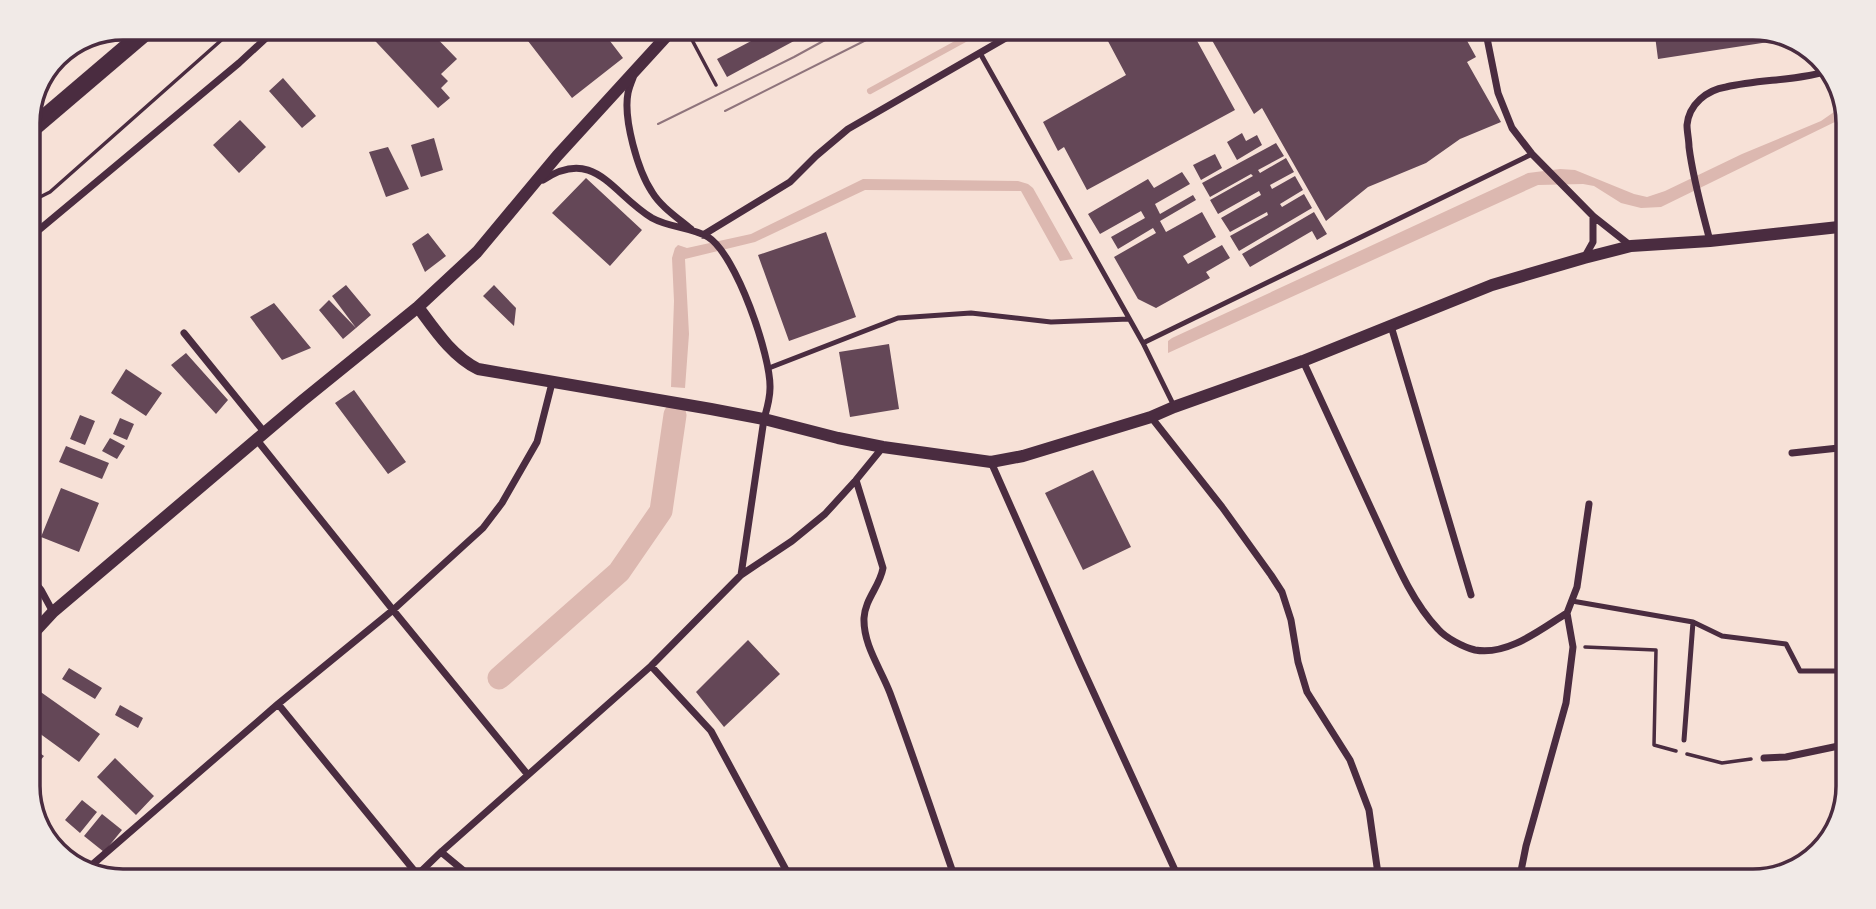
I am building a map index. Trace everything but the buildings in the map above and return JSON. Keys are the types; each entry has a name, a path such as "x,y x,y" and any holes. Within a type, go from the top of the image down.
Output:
{"main road":[{"path":"40,122 136,40"}],"street":[{"path":"40,229 264,40"},
{"path":"40,626 52,612 302,401 418,307 477,252 557,156 663,40"},
{"path":"703,235 790,182 848,129 1002,40"},
{"path":"1487,40 1498,93 1512,128 1531,154 1593,216 1631,246"},
{"path":"637,69 628,94 628,108 631,133 642,174 653,195 670,212 692,229 710,238 728,258 751,309 769,368 769,402 764,419 741,575"},
{"path":"1710,241 1694,176 1687,125 1691,113 1703,95 1714,89 1820,74"},
{"path":"532,187 552,174 578,167 587,168 653,218 675,227 692,229"},
{"path":"1584,258 1593,242 1593,216"},
{"path":"418,307 465,362 478,369 764,419 883,447 990,462 1023,456 1151,417 1303,361 1492,285 1584,258 1631,246 1710,241 1836,227"},
{"path":"1391,326 1471,595"},
{"path":"184,333 393,610 528,775"},
{"path":"1303,361 1397,565 1419,604 1438,630 1475,650 1495,650 1520,642 1567,613"},
{"path":"94,863 278,704 393,610 483,528 502,503 537,442 552,383"},
{"path":"1151,417 1222,507 1282,592 1307,692 1350,760 1369,810 1378,869"},
{"path":"422,869 650,666 741,575 792,541 825,514 883,447"},
{"path":"1792,453 1836,448"},
{"path":"990,462 1174,869"},
{"path":"856,480 883,568 882,576 865,610 868,645 889,691 953,869"},
{"path":"1521,869 1566,704 1573,647 1567,613 1577,587 1588,505"},
{"path":"40,589 52,612"},
{"path":"650,666 711,731 786,869"},
{"path":"278,704 413,869"},
{"path":"1765,758 1786,757 1836,747"},
{"path":"440,852 461,869"}],"lane":[{"path":"980,53 1143,342 1174,407"},
{"path":"1143,342 1531,154"},
{"path":"769,368 898,318 971,313 1051,322 1129,319"},
{"path":"1572,601 1693,622 1722,636 1786,644 1800,671 1836,671"},
{"path":"1684,740 1693,622"}],"path":[{"path":"40,197 50,192 221,40"},
{"path":"692,40 716,85"},
{"path":"1573,647 1656,650 1654,745 1722,763 1765,758"}],"shaded area":[{"path":"1835,111 1836,121 1661,207 1641,208 1621,203 1594,186 1583,184 1538,185 1168,353 1168,341 1172,338 1528,173 1575,170 1647,197 1821,121"},
{"path":"863,179 1018,181 1028,184 1033,188 1073,259 1060,261 1021,191 865,190 755,242 685,259 689,334 685,388 671,387 674,301 672,258 675,248 678,245 687,248 751,234"}],"waterway":[{"path":"870,91 963,40"},
{"path":"499,678 619,572 661,511 675,415"}],"tram line":[{"path":"658,124 825,40"},
{"path":"725,111 866,40"}]}
